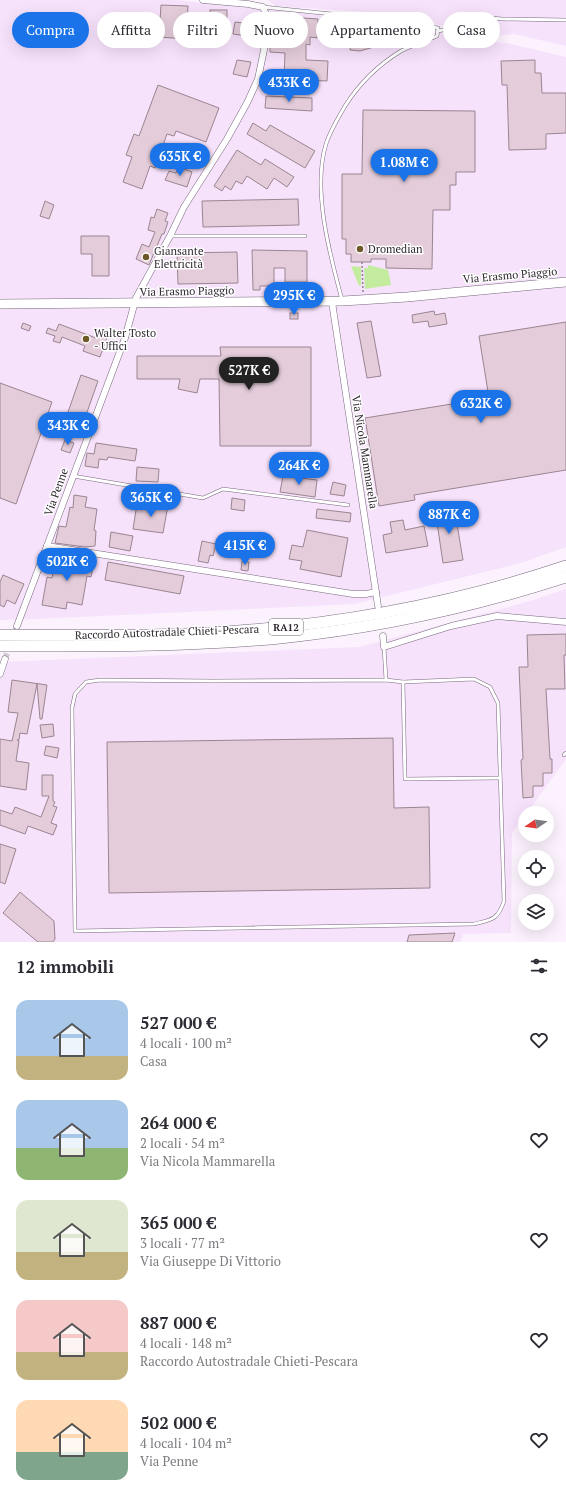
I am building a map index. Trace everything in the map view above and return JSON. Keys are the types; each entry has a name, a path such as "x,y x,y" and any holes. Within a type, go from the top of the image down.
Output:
{"highway":[{"name":"Raccordo Autostradale Chieti-Pescara","path":"0,635 198,633 260,629 320,622 441,601 493,588 566,566"},
{"name":"Raccordo Autostradale Chieti-Pescara","path":"0,646 200,644 313,634 362,627 449,610 566,577"}],"street":[{"path":"203,0 248,4 263,7"},
{"name":"Via Penne","path":"17,626 125,338 138,294 184,207 248,103 258,79 265,45 267,17 263,7"},
{"name":"Via Erasmo Piaggio","path":"0,304 332,302 407,297 566,282"},
{"name":"Via Nicola Mammarella","path":"332,302 378,606"},
{"path":"47,546 353,594 376,592"},
{"path":"383,636 384,647 451,626 497,616 566,622"},
{"path":"0,674 5,659"}],"lane":[{"path":"263,7 400,21 438,28 438,31"},
{"path":"438,31 461,26 474,18 482,17 502,19 566,20"},
{"path":"342,301 330,252 322,192 322,168 326,144 338,117 353,93 364,80 402,51 437,36 438,31"},
{"path":"170,236 305,236"},
{"path":"73,476 203,498 223,489 348,505"},
{"path":"384,647 386,680"},
{"path":"474,679 490,687 498,703 504,901 500,913 490,920 474,924 75,931 72,708 75,694 86,682 100,680 386,680 403,682 474,679"},
{"path":"403,682 405,779 500,778"}],"path":[{"path":"362,262 364,300"}],"shaded area":[{"path":"0,0 177,0 288,12 240,12 240,48 308,48 308,14 316,15 316,48 435,48 435,30 443,31 443,48 500,48 500,43 507,43 566,57 566,547 521,563 354,604 0,620"},
{"path":"268,0 566,0 566,46 514,34 500,35 500,12 443,12 443,26 435,24 435,12 363,12 276,6"},
{"path":"566,589 566,759 532,806 518,806 518,825 512,833 511,933 463,934 460,942 0,942 0,662 359,647 530,601"}],"green space":[{"path":"368,265 388,270 391,285 365,289 364,268 368,268"},
{"path":"351,266 361,267 361,285 359,286"}],"building":[{"path":"161,5 188,6 188,12 173,12 173,38 165,37 165,12 161,12"},
{"path":"210,10 227,10 227,12 210,12"},
{"path":"308,18 316,19 316,38 310,37 310,45 308,44"},
{"path":"235,22 240,23 240,35 233,34"},
{"path":"270,48 306,48 306,60 328,61 327,81 284,79 285,53 270,52"},
{"path":"350,48 370,48 360,51 350,50"},
{"path":"237,60 251,62 247,77 233,74"},
{"path":"535,60 535,73 541,73 542,93 566,93 566,133 546,134 546,149 509,150 507,85 502,85 501,61"},
{"path":"158,85 219,108 206,142 176,131 174,136 167,134 155,168 150,166 142,189 123,182 132,157 126,155 134,134 139,136"},
{"path":"266,96 312,98 312,111 265,108"},
{"path":"363,110 475,111 475,172 456,172 456,185 450,185 450,210 433,210 432,269 386,268 386,259 371,259 371,262 351,262 351,254 346,254 346,239 342,239 342,174 362,174"},
{"path":"253,123 266,131 270,125 315,151 305,168 247,134"},
{"path":"237,150 261,165 265,159 294,177 287,187 274,178 267,189 247,176 242,184 236,181 231,190 225,186 222,191 214,186"},
{"path":"179,167 192,172 187,187 165,180 169,171 176,173"},
{"path":"298,199 299,225 203,227 202,201"},
{"path":"45,201 54,205 49,219 40,216"},
{"path":"157,209 168,213 165,221 168,222 149,265 136,259 142,244 149,247 155,232 148,230 151,217 154,218"},
{"path":"81,236 109,236 109,276 92,276 92,254 81,254"},
{"path":"252,250 307,251 307,282 285,282 285,268 274,268 274,286 260,286 260,290 253,290"},
{"path":"237,252 238,283 178,284 177,253"},
{"path":"434,311 435,315 445,313 447,324 429,327 428,321 413,323 412,315"},
{"path":"290,313 298,313 298,319 290,319"},
{"path":"371,321 381,376 367,378 357,323"},
{"path":"566,322 566,470 414,495 415,500 379,506 365,418 489,398 479,336"},
{"path":"23,323 31,326 29,331 21,328"},
{"name":"Walter Tosto - Uffici","path":"59,324 96,338 99,331 108,335 100,357 83,351 85,346 62,337 60,343 53,341 55,336 46,333 48,328 56,331"},
{"path":"220,347 311,347 311,446 220,446 219,379 200,379 197,393 178,389 180,379 137,379 137,356 221,356"},
{"path":"81,375 98,381 85,418 68,412"},
{"path":"0,383 52,402 16,504 0,498"},
{"path":"65,440 74,443 70,453 61,450"},
{"path":"96,443 137,449 135,461 108,457 107,460 99,459 98,468 85,466 87,453 94,454"},
{"path":"137,467 159,469 158,482 136,481"},
{"path":"283,476 317,480 315,497 280,492"},
{"path":"333,482 346,485 344,496 330,494"},
{"path":"74,495 87,497 85,507 97,509 94,530 96,531 95,546 85,547 55,543 59,526 66,527 70,507 73,508"},
{"path":"232,498 245,500 244,511 231,509"},
{"path":"152,503 168,505 163,533 133,529 137,504 151,506"},
{"path":"454,506 463,560 443,563 435,509"},
{"path":"317,509 351,513 350,522 316,518"},
{"path":"403,520 405,530 424,526 428,546 386,553 383,535 392,533 390,522"},
{"path":"307,530 348,538 341,577 300,569 302,561 289,559 292,545 303,547"},
{"path":"111,532 133,536 130,551 109,547"},
{"path":"202,541 216,544 213,556 210,555 208,563 198,561"},
{"path":"57,555 94,562 91,577 87,576 82,605 67,602 66,609 42,605 47,577 52,578"},
{"path":"242,561 249,562 248,571 241,570"},
{"path":"108,562 184,576 180,594 105,580"},
{"path":"3,575 24,584 15,604 7,600 4,607 0,605 0,582"},
{"path":"566,634 566,655 564,655 565,689 546,689 552,773 543,773 543,786 533,786 533,797 523,798 519,667 528,667 527,635"},
{"path":"12,680 47,685 42,719 40,719 37,684 27,734 20,733 19,740 17,740 19,741 16,761 29,763 26,790 0,786 0,739 12,741 18,713 8,712"},
{"path":"53,724 54,736 42,738 40,725"},
{"path":"393,738 394,808 429,807 430,888 109,893 107,742"},
{"path":"46,746 59,748 57,758 44,755"},
{"path":"42,775 53,775 53,801 55,802 53,806 57,807 51,823 57,825 53,835 28,826 25,834 0,825 0,810 12,814 15,807 41,817 49,796 42,796"},
{"path":"0,844 16,849 5,884 0,882"},
{"path":"20,892 54,921 55,939 53,942 38,942 3,913"},
{"path":"455,933 452,942 407,942 409,935"}],"tunnel":[{"path":"5,659 17,626"}],"place":[{"name":"Dromedian","path":"360,249"},
{"name":"Giansante Elettricità","path":"146,257"},
{"name":"Walter Tosto - Uffici","path":"86,339"}]}
